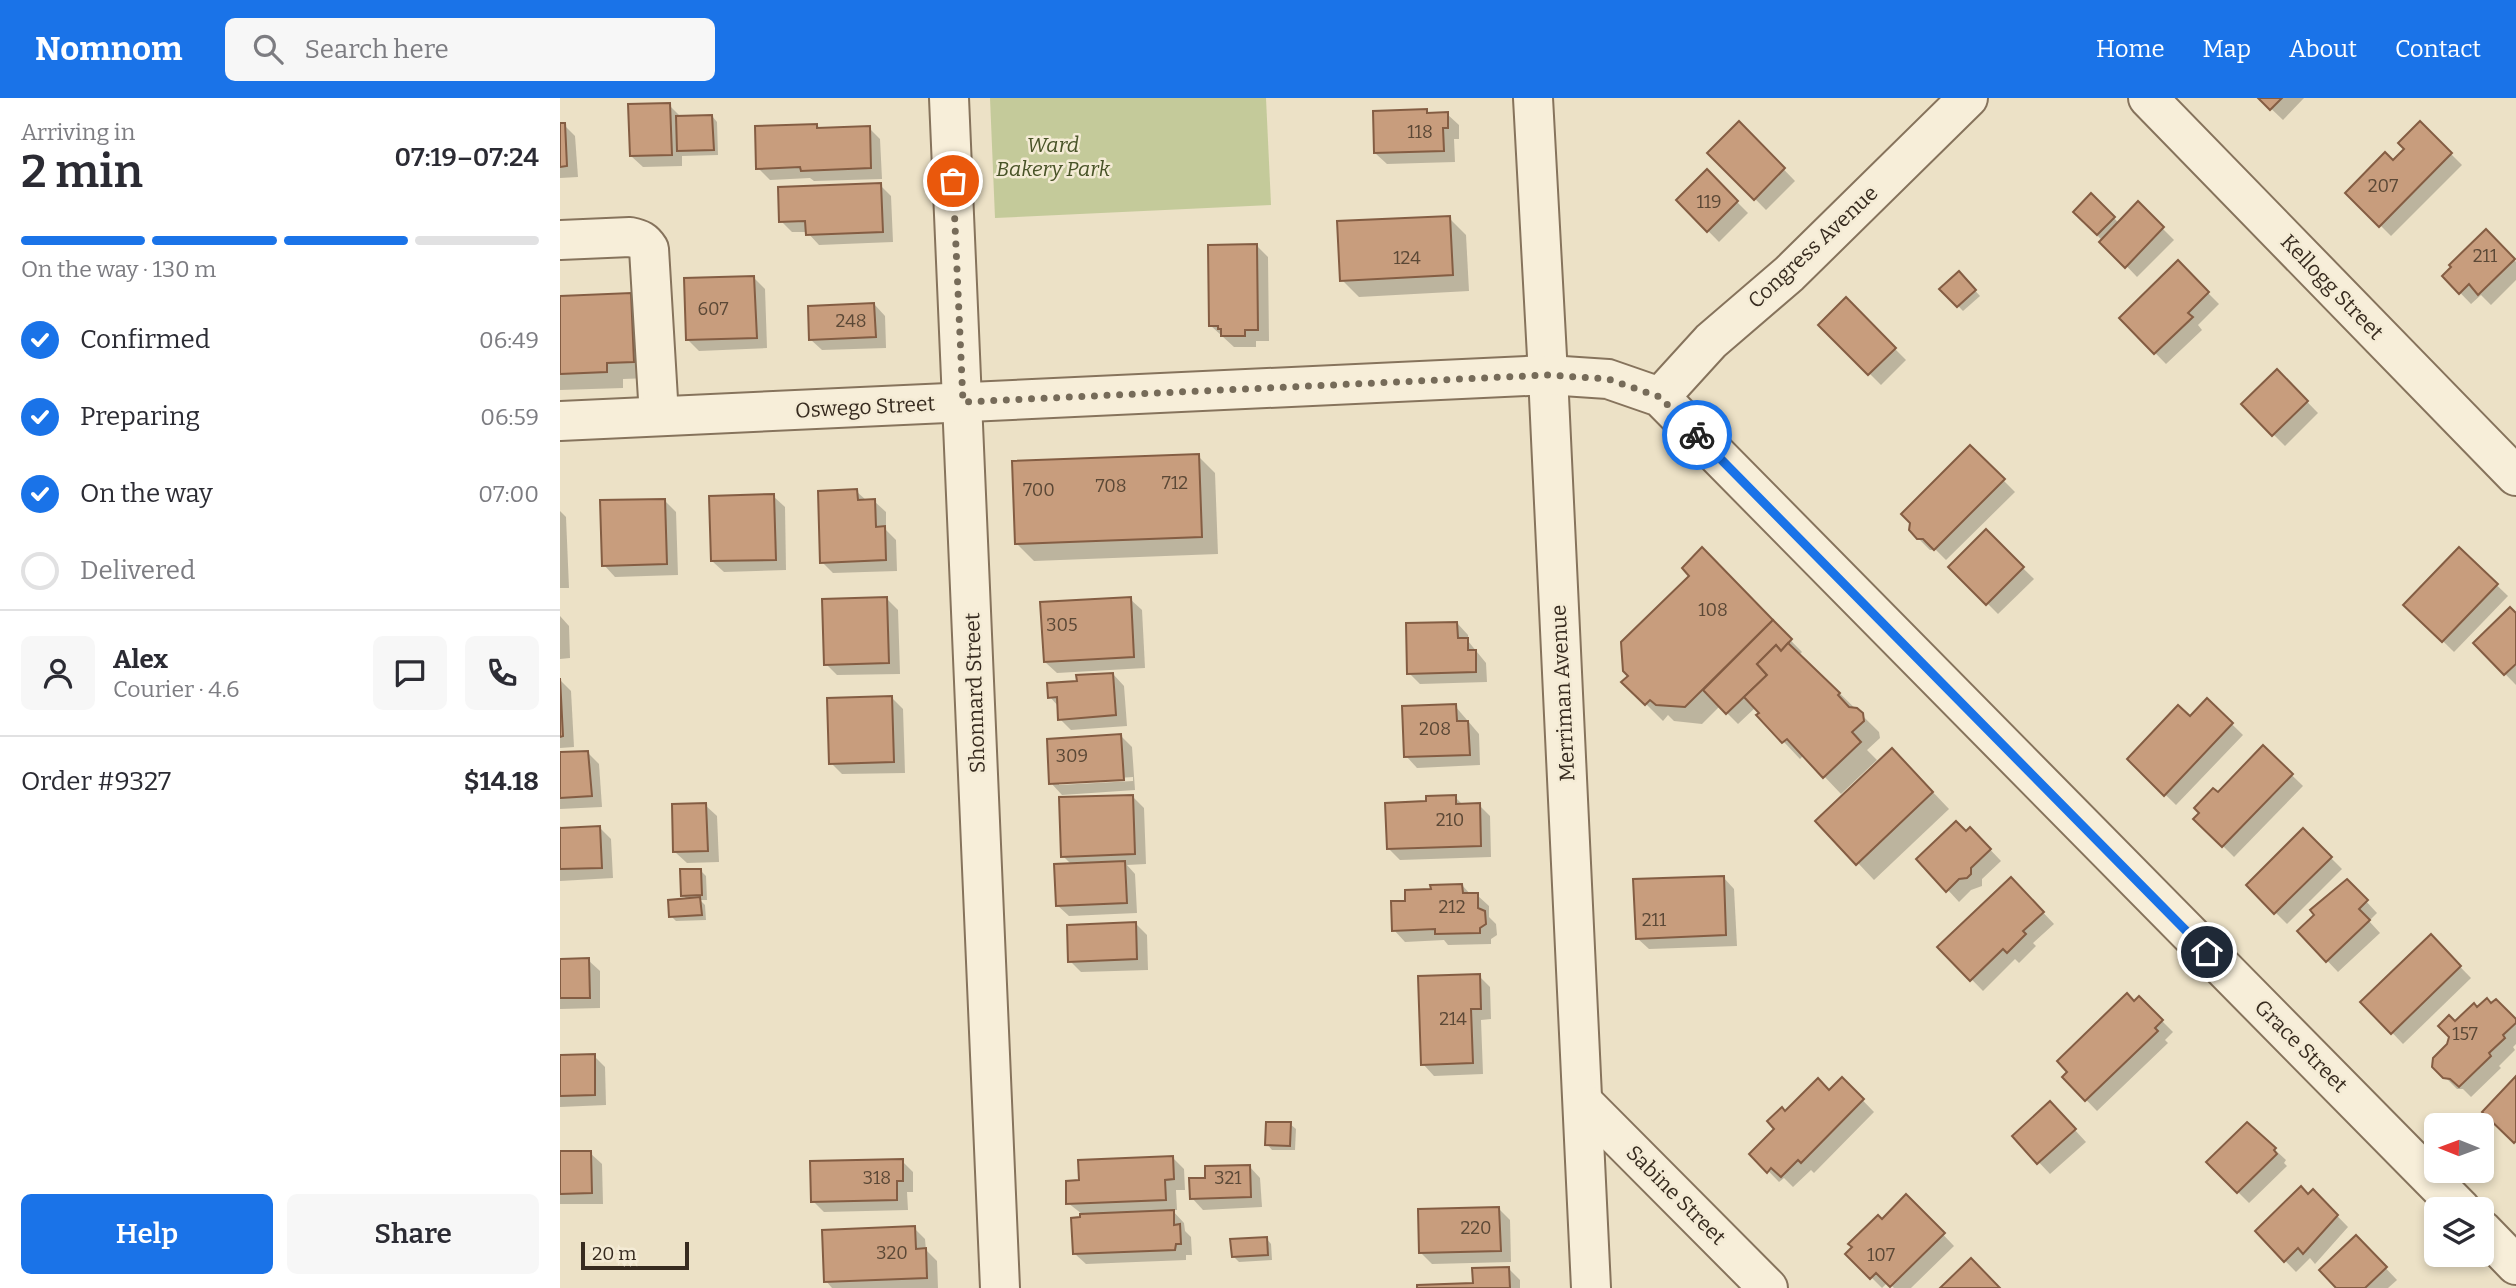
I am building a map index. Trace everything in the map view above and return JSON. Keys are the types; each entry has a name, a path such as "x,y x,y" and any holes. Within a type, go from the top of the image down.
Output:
{"street":[{"name":"Shonnard Street","path":"949,98 1000,1288"},
{"name":"Merriman Avenue","path":"1533,98 1591,1288"},
{"name":"Congress Avenue","path":"1660,397 1711,341 1789,274 1968,98"},
{"name":"Kellogg Street","path":"2148,98 2516,477"},
{"path":"560,240 630,237 640,239 649,249 659,416"},
{"name":"Oswego Street","path":"560,421 1548,375"},
{"name":"Grace Street","path":"1548,375 1608,379 1660,397 2449,1197"},
{"name":"Sabine Street","path":"1584,1103 1768,1288"},
{"path":"2494,1242 2516,1265"}],"green space":[{"name":"Ward Bakery Park","path":"990,98 1266,98 1271,205 995,218"}],"building":[{"path":"2258,98 2282,98 2270,110"},
{"path":"670,103 672,155 630,156 628,104"},
{"path":"1427,109 1427,113 1448,112 1448,128 1443,128 1444,151 1374,153 1373,111"},
{"path":"712,115 714,150 677,151 676,116"},
{"path":"1739,121 1785,168 1754,200 1707,153"},
{"path":"2420,121 2452,153 2379,227 2345,193 2385,152 2393,160 2404,149 2398,143"},
{"path":"560,123 565,123 567,166 560,167"},
{"path":"817,124 817,128 870,126 871,168 801,171 800,167 756,169 755,126"},
{"path":"1707,169 1738,201 1707,232 1676,200"},
{"path":"881,183 883,232 806,235 805,221 779,222 778,187"},
{"path":"2091,193 2115,217 2097,235 2073,212"},
{"path":"2138,201 2164,227 2125,268 2099,242"},
{"path":"1450,216 1453,275 1340,281 1337,221"},
{"path":"2486,229 2515,259 2478,295 2469,284 2459,294 2442,276 2451,267 2449,265"},
{"path":"1257,244 1258,330 1245,330 1245,336 1221,336 1218,326 1209,326 1208,245"},
{"path":"2178,260 2209,292 2188,313 2193,317 2154,354 2119,318"},
{"path":"1959,271 1976,290 1957,307 1939,289"},
{"path":"754,276 757,338 686,340 684,278"},
{"path":"631,293 634,362 607,363 607,372 560,374 560,296"},
{"path":"1846,297 1896,348 1868,375 1818,325"},
{"path":"874,303 876,337 809,340 808,306"},
{"path":"2277,369 2308,401 2272,436 2241,404"},
{"path":"1970,445 2005,479 1934,550 1923,539 1917,539 1909,530 1910,523 1901,514"},
{"path":"1199,454 1202,537 1015,544 1012,461"},
{"path":"857,489 858,500 875,499 876,527 885,526 886,560 820,563 818,491"},
{"path":"774,494 776,560 711,561 709,496"},
{"path":"665,499 667,564 602,566 600,500"},
{"path":"1986,529 2024,567 1986,605 1948,567"},
{"path":"1702,547 1773,620 1685,707 1656,705 1650,700 1645,705 1621,682 1628,676 1623,671 1621,642 1689,576 1682,568"},
{"path":"2459,547 2498,584 2442,642 2403,605"},
{"path":"887,597 889,663 824,665 822,599"},
{"path":"1131,597 1134,657 1044,662 1040,602"},
{"path":"2510,607 2516,613 2516,664 2504,675 2473,643"},
{"path":"1773,620 1792,639 1781,651 1776,645 1757,664 1767,675 1726,714 1703,690"},
{"path":"1457,622 1458,638 1468,638 1468,650 1476,650 1476,672 1407,674 1406,623"},
{"path":"1788,643 1840,693 1838,695 1849,707 1857,708 1863,713 1864,721 1852,732 1861,742 1823,778 1787,739 1782,743 1756,715 1759,713 1744,697 1767,675 1757,664 1776,645 1781,651"},
{"path":"1113,673 1116,715 1058,720 1057,697 1048,698 1047,683 1077,681 1076,675"},
{"path":"560,678 563,736 560,737"},
{"path":"892,696 894,762 829,764 827,698"},
{"path":"2207,698 2233,723 2164,796 2127,759 2178,705 2190,716"},
{"path":"1456,704 1457,721 1468,721 1470,755 1404,757 1402,706"},
{"path":"1121,734 1124,780 1049,784 1047,739"},
{"path":"2263,745 2293,774 2222,847 2193,819 2199,813 2194,808 2213,788 2218,792"},
{"path":"1892,748 1933,792 1856,865 1815,821"},
{"path":"588,751 592,796 560,798 560,752"},
{"path":"1133,795 1135,854 1061,857 1059,797"},
{"path":"1456,795 1456,804 1480,803 1481,846 1387,849 1385,803 1426,801 1426,796"},
{"path":"706,803 708,851 673,852 672,804"},
{"path":"1956,821 1966,831 1970,827 1991,849 1971,868 1971,874 1967,878 1959,879 1946,892 1916,859"},
{"path":"600,826 602,868 560,869 560,828"},
{"path":"2303,828 2332,857 2274,914 2246,885"},
{"path":"1125,861 1127,903 1056,906 1054,864"},
{"path":"680,869 701,869 702,895 681,896"},
{"path":"1724,876 1726,935 1636,939 1633,879"},
{"path":"2011,877 2044,912 2023,931 2026,934 2007,953 2003,949 1970,981 1937,947"},
{"path":"2347,879 2368,900 2359,909 2370,920 2326,962 2297,931 2314,915 2310,910"},
{"path":"1462,884 1463,893 1478,893 1478,908 1485,911 1486,924 1480,928 1480,933 1435,934 1435,929 1392,931 1391,901 1405,901 1405,890 1431,889 1430,885"},
{"path":"700,897 702,915 669,917 668,900"},
{"path":"1136,922 1137,959 1068,962 1067,925"},
{"path":"2431,934 2461,966 2391,1034 2360,1002"},
{"path":"589,958 590,998 560,998 560,959"},
{"path":"1480,974 1481,1009 1471,1009 1473,1063 1421,1065 1418,976"},
{"path":"2127,993 2134,1001 2139,996 2163,1020 2155,1028 2158,1031 2085,1101 2062,1077 2067,1072 2057,1061"},
{"path":"2487,998 2491,1003 2496,999 2516,1019 2516,1023 2489,1053 2491,1056 2459,1087 2450,1079 2443,1078 2432,1067 2433,1058 2447,1044 2449,1037 2438,1026 2449,1015 2455,1021 2474,1003 2477,1007"},
{"path":"595,1054 595,1095 560,1096 560,1055"},
{"path":"2516,1076 2516,1141 2514,1143 2494,1124 2494,1113 2482,1112"},
{"path":"1842,1077 1864,1099 1801,1163 1798,1160 1781,1177 1771,1168 1767,1173 1749,1154 1774,1129 1767,1121 1782,1107 1785,1111 1818,1078 1829,1090"},
{"path":"2050,1101 2076,1129 2037,1164 2012,1136"},
{"path":"1266,1122 1291,1122 1290,1146 1265,1145"},
{"path":"2247,1122 2276,1148 2274,1150 2277,1154 2237,1193 2206,1162"},
{"path":"560,1151 591,1151 592,1193 560,1194"},
{"path":"1173,1156 1174,1179 1165,1180 1166,1200 1066,1204 1066,1181 1079,1180 1078,1160"},
{"path":"903,1159 903,1181 897,1181 897,1200 811,1202 810,1161"},
{"path":"1250,1165 1251,1197 1190,1199 1189,1178 1205,1178 1205,1166"},
{"path":"2301,1186 2308,1194 2313,1189 2338,1215 2303,1254 2298,1248 2284,1262 2255,1231"},
{"path":"1906,1194 1945,1233 1890,1287 1876,1273 1870,1279 1845,1254 1852,1247 1848,1244 1878,1215 1882,1219"},
{"path":"1499,1207 1501,1251 1419,1253 1418,1209"},
{"path":"1174,1210 1174,1225 1180,1224 1181,1244 1176,1244 1175,1250 1073,1254 1071,1218 1080,1217 1080,1214"},
{"path":"915,1226 916,1249 926,1248 927,1278 824,1282 822,1230"},
{"path":"2356,1235 2387,1267 2365,1288 2336,1288 2319,1270"},
{"path":"1267,1237 1268,1255 1232,1257 1230,1239"},
{"path":"1971,1258 2000,1288 1940,1288"},
{"path":"1509,1267 1510,1288 1417,1288 1417,1285 1473,1283 1472,1268"}],"way so far":[{"path":"953,181 963,402 1548,375 1608,379 1660,397 1697,435"}],"route":[{"path":"1697,435 2207,952"}]}
